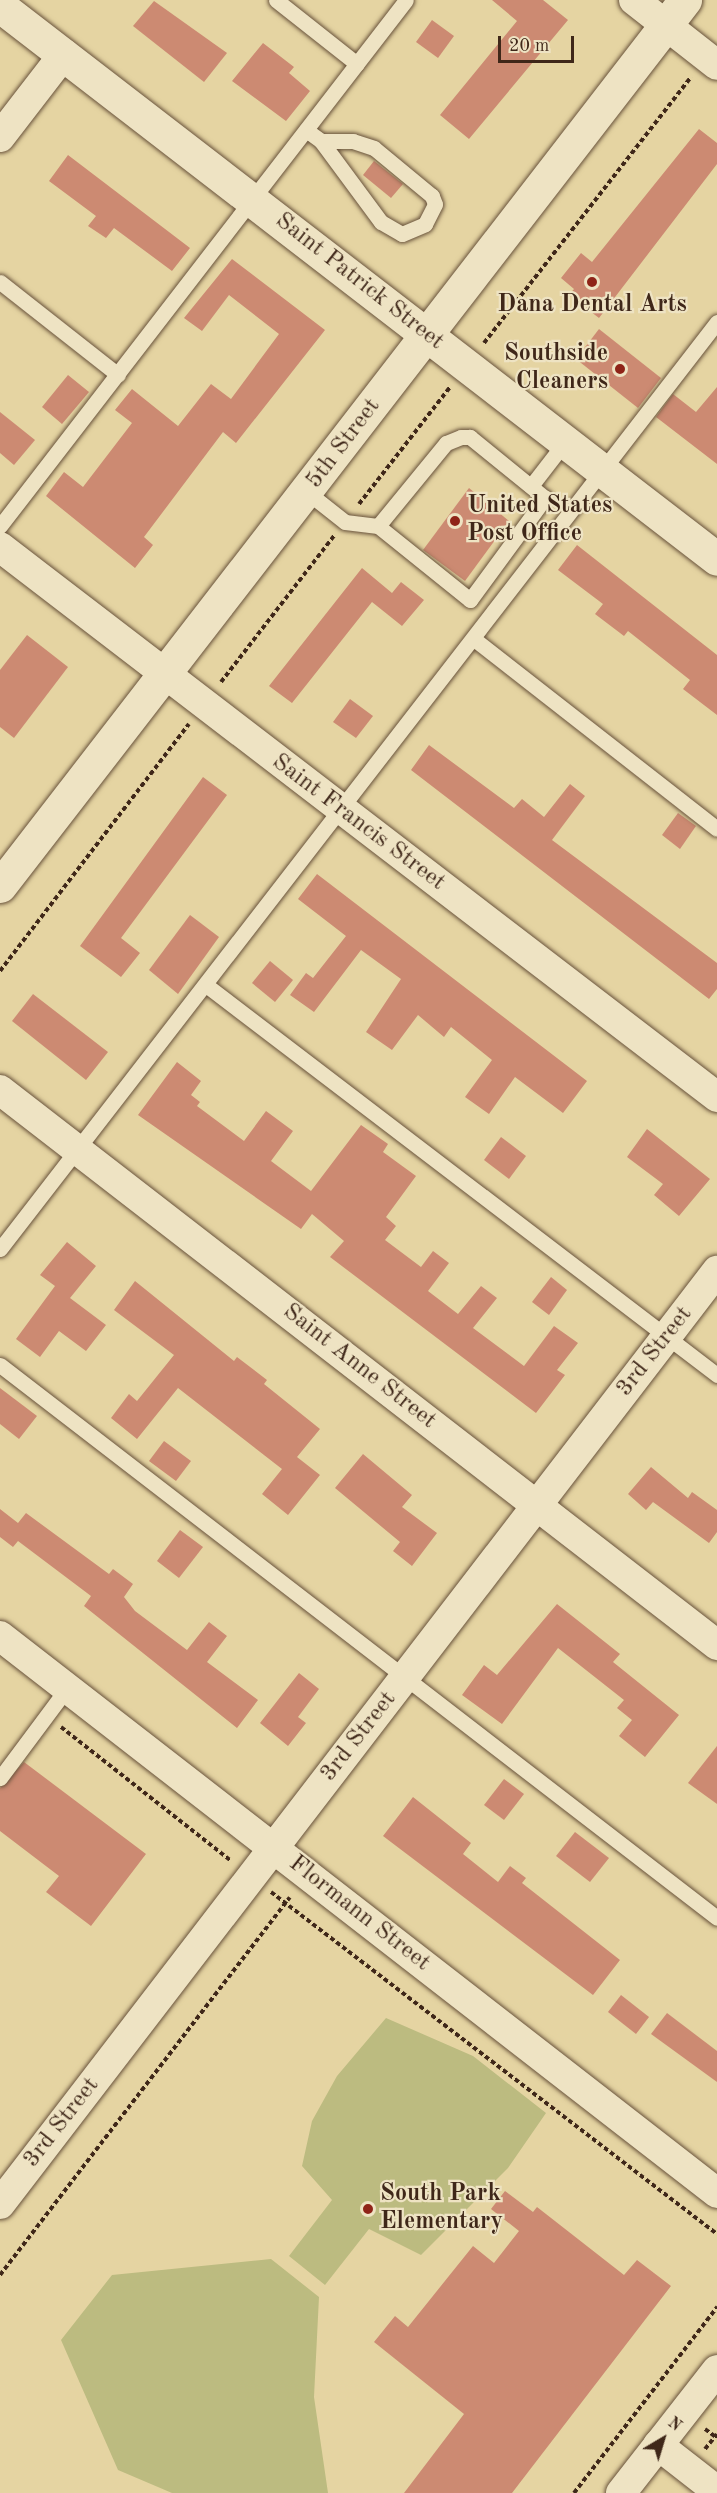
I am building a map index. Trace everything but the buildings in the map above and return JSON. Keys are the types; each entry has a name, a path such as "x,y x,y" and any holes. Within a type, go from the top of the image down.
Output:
{"main road":[{"name":"Saint Patrick Street","path":"0,6 717,559"},
{"name":"5th Street","path":"0,886 676,12"}],"street":[{"path":"634,0 676,12 717,65"},
{"path":"0,137 64,54"},
{"name":"Saint Francis Street","path":"0,547 717,1097"},
{"name":"Saint Anne Street","path":"0,1090 538,1504 717,1645"},
{"name":"3rd Street","path":"4,2190 274,1848 717,1271"},
{"name":"Flormann Street","path":"0,1636 717,2193"},
{"path":"621,2493 717,2370"},
{"path":"658,2445 717,2492"}],"lane":[{"path":"276,0 357,64"},
{"path":"0,526 406,0"},
{"path":"306,130 321,141 381,222 402,234 425,224 435,204 432,196 374,148 365,142 321,141"},
{"path":"0,282 118,375"},
{"path":"0,1249 76,1149 343,811 603,471 712,339 717,322"},
{"path":"307,492 345,522 378,526 470,600 545,498 470,437 461,436 446,443 378,526"},
{"path":"531,486 565,442"},
{"path":"474,639 717,829"},
{"path":"206,985 717,1375"},
{"path":"0,1365 717,1918"},
{"path":"0,1778 67,1688"}],"path":[{"path":"47,1716 251,1877 717,2234"},
{"path":"0,2275 285,1903"},
{"path":"574,2493 717,2307"}],"shaded area":[{"path":"386,2018 473,2056 546,2113 508,2168 421,2255 369,2229 325,2285 289,2256 332,2200 302,2166 312,2121 337,2076"},
{"path":"271,2259 319,2297 314,2397 328,2493 172,2493 118,2470 61,2340 112,2275"}],"place":[{"name":"Dana Dental Arts","path":"592,282"},
{"name":"Southside Cleaners","path":"620,369"},
{"name":"United States Post Office","path":"455,521"},
{"name":"South Park Elementary","path":"368,2209"}]}
